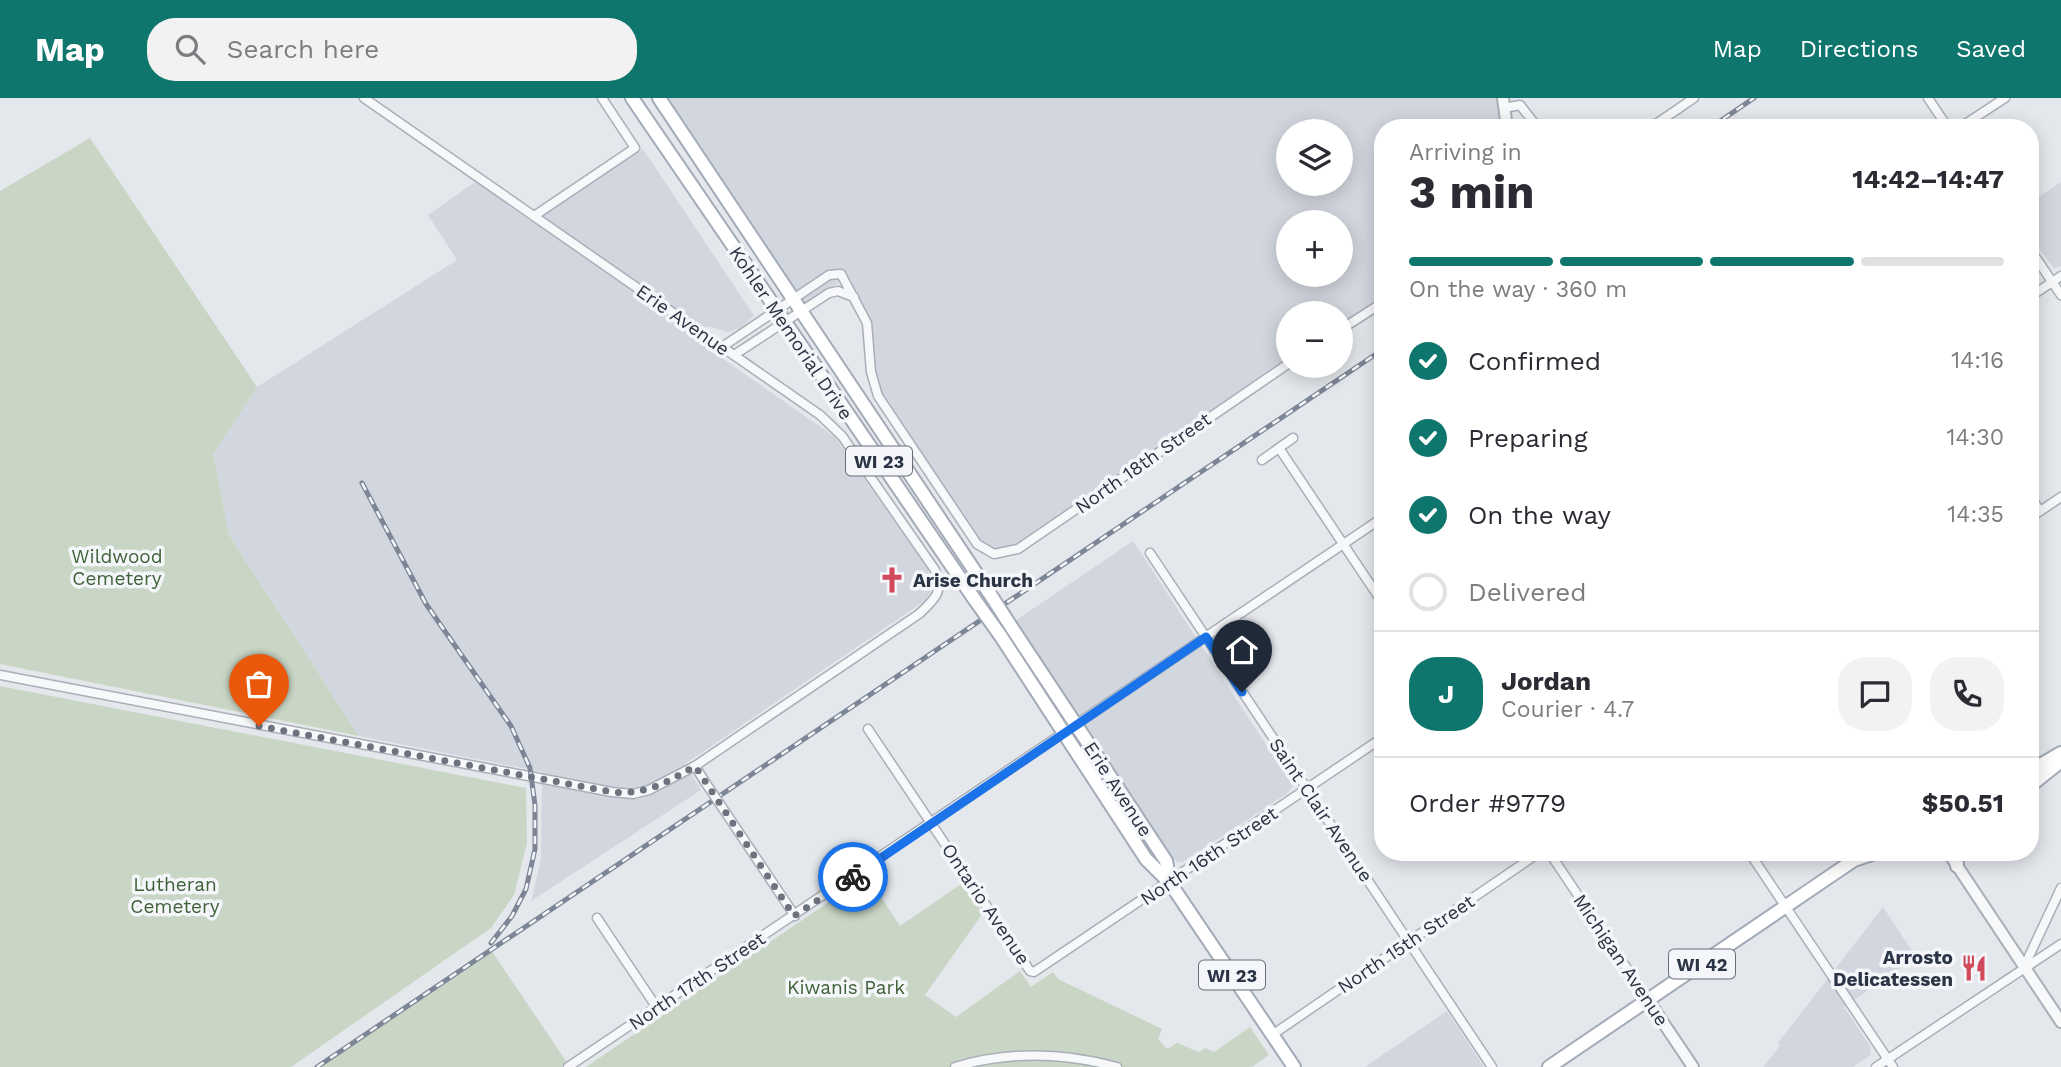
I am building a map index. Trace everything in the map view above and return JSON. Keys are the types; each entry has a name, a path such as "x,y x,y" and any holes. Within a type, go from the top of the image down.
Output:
{"main road":[{"name":"Kohler Memorial Drive","path":"632,98 783,323 1000,635"},
{"name":"Kohler Memorial Drive","path":"659,98 1012,628"},
{"name":"Erie Avenue","path":"1012,628 1166,861 1170,883"},
{"name":"Erie Avenue","path":"1000,635 1150,866 1170,883 1294,1067"},
{"path":"2039,768 2061,760"},
{"path":"2039,778 2061,760"},
{"name":"WI 42","path":"1549,1067 1850,861"},
{"path":"1957,861 1957,866"}],"street":[{"name":"Erie Avenue","path":"364,98 820,415 842,436 935,570 940,586 936,598 919,614 695,766"},
{"path":"534,216 635,148 602,98"},
{"path":"1520,98 1532,119"},
{"path":"1663,119 1694,98"},
{"path":"1928,98 1942,119"},
{"path":"1973,119 2005,98"},
{"path":"1503,103 1520,105 1530,119"},
{"path":"2039,262 2061,295"},
{"path":"722,347 836,272 843,277 854,297"},
{"path":"2039,291 2061,276"},
{"path":"734,355 833,292 854,297"},
{"name":"North 18th Street","path":"854,297 869,329 871,372 878,397 977,544 994,554 1018,549 1276,372"},
{"path":"1353,322 1374,308"},
{"path":"1262,460 1293,438"},
{"path":"1279,448 1374,590"},
{"path":"2040,511 2061,497"},
{"name":"North 17th Street","path":"568,1067 1374,523"},
{"name":"Saint Clair Avenue","path":"1150,553 1492,1067"},
{"path":"0,675 612,792 633,793 649,790 695,766 794,916"},
{"name":"Ontario Avenue","path":"868,729 1030,971 1034,972"},
{"name":"North 16th Street","path":"1034,972 1374,744"},
{"name":"North 15th Street","path":"1272,1035 1527,861"},
{"name":"Michigan Avenue","path":"1555,861 1693,1067"},
{"path":"1755,861 1890,1063"},
{"path":"1954,861 2061,1022"},
{"path":"2024,967 2060,896"},
{"path":"597,918 657,1008"},
{"path":"1876,1067 1890,1063 2024,967 2061,944"},
{"path":"955,1067 997,1056 1021,1055 1066,1057 1117,1067"}],"shaded area":[{"path":"659,98 1503,98 1506,119 1374,119 1374,308 1353,322 1353,301 1276,301 1276,372 1010,553 983,550 878,396 869,331 851,290 840,282 801,311"},
{"path":"643,149 754,316 740,328 728,332 707,326 696,340 835,437 928,569 934,585 926,600 685,764 701,790 531,901 541,859 542,772 359,736 229,535 213,454 257,387 457,260 428,215 475,182 532,222"},
{"path":"2061,182 2061,266 2054,268 2039,249 2039,197"},
{"path":"1133,541 1293,786 1288,793 1183,862 1177,862 1167,853 1015,621"},
{"path":"1883,907 1916,957 1844,1007 1870,1046 1871,1055 1853,1067 1763,1067 1780,1046 1778,1043"},
{"path":"1447,1011 1484,1067 1365,1067"}],"green space":[{"name":"Wildwood Cemetery","path":"90,138 257,387 213,454 229,535 359,736 0,664 0,191"},
{"name":"Lutheran Cemetery","path":"0,686 526,788 527,843 514,895 491,928 291,1067 0,1067"},
{"name":"Kiwanis Park","path":"867,876 900,926 964,882 983,913 925,995 956,1017 1020,971 1031,987 1053,972 1058,979 1162,1029 1158,1039 1167,1049 1177,1043 1199,1052 1205,1048 1214,1052 1250,1027 1269,1055 1252,1067 586,1067"},
{"path":"491,950 570,1067 320,1067"}],"railway":[{"path":"1723,119 1754,98"},
{"path":"317,1067 1374,355"},
{"path":"362,483 426,604 511,726 530,768 535,805 535,849 526,889 512,916 491,943"}],"way so far":[{"path":"259,726 612,792 633,793 649,790 695,766 794,916 853,877"}],"place":[{"name":"Arise Church","path":"892,580"},
{"name":"Arrosto Delicatessen","path":"1974,968"}],"route":[{"path":"853,877 1206,637 1242,692"}]}
